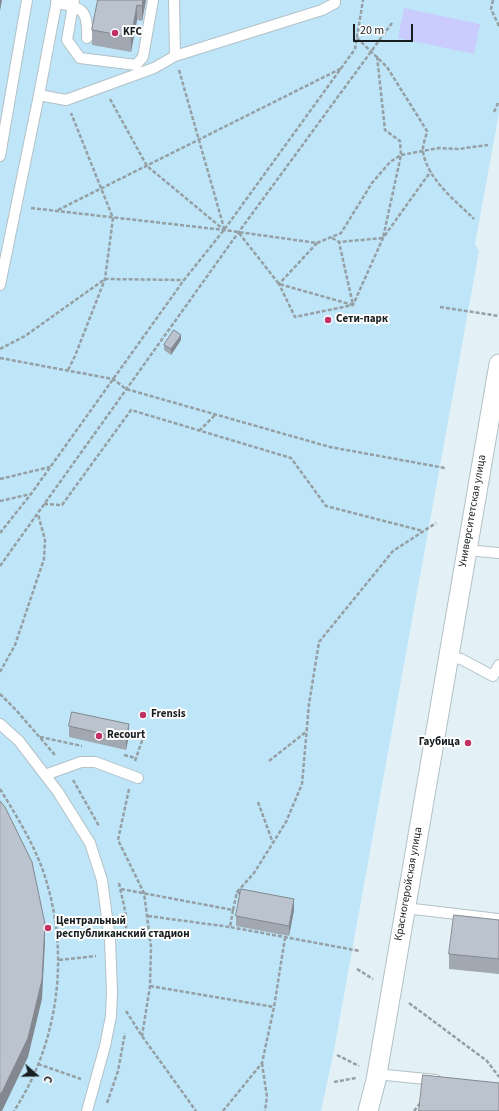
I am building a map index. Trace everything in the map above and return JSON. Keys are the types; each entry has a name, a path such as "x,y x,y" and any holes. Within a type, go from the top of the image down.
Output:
{"street":[{"name":"Университетская улица","path":"448,657 499,364"},
{"name":"Красногеройская улица","path":"368,1111 391,989 448,657"}],"lane":[{"path":"0,156 27,0"},
{"path":"73,3 67,40 80,58 136,65 143,57 153,0"},
{"path":"174,0 175,56"},
{"path":"39,95 66,100 154,68 175,56 322,10 335,4 335,0"},
{"path":"0,285 57,1 73,3 81,10 87,20 87,38"},
{"path":"466,550 499,554"},
{"path":"448,657 461,660 496,677 499,665"},
{"path":"0,724 19,741 58,792 90,843 102,880 107,910 112,992 111,1016 105,1046 87,1111"},
{"path":"45,775 81,762 95,762 138,778"},
{"path":"405,908 499,919"},
{"path":"376,1074 446,1081"}],"path":[{"path":"0,533 31,494 184,280 224,230 356,49 362,0"},
{"path":"493,0 491,9 499,26"},
{"path":"0,566 238,233 392,23"},
{"path":"357,38 372,50 387,67 427,131 423,151 431,171 441,186 474,219"},
{"path":"175,56 224,230"},
{"path":"377,56 385,130 400,141 401,155 383,238"},
{"path":"58,211 100,188 342,68"},
{"path":"103,86 147,166 224,230"},
{"path":"66,100 113,218 105,278 76,356 68,370"},
{"path":"494,112 499,102"},
{"path":"15,206 224,230 317,243 341,233 372,183 390,162 401,155 423,151 488,144"},
{"path":"353,305 383,238 431,171"},
{"path":"238,233 279,284 295,317 353,305"},
{"path":"332,238 339,242 383,238"},
{"path":"339,242 353,305"},
{"path":"279,284 317,243"},
{"path":"0,349 26,336 105,278 184,280"},
{"path":"279,284 353,305"},
{"path":"440,307 499,316"},
{"path":"0,358 113,379 126,389 330,447 445,468"},
{"path":"44,504 62,505 131,410 291,458 326,506 423,531"},
{"path":"199,431 216,414"},
{"path":"0,479 50,467"},
{"path":"0,501 31,494"},
{"path":"0,672 14,645 44,559 44,540 38,514"},
{"path":"230,928 237,892 254,873 286,822 302,784 309,704 320,642 393,551 436,523"},
{"path":"269,761 307,731"},
{"path":"0,789 34,850 48,886 55,921 59,960 51,1028 26,1092 14,1111"},
{"path":"258,802 273,843"},
{"path":"121,825 118,840 144,893 148,916 151,947 150,986 142,1036"},
{"path":"121,889 233,910"},
{"path":"237,892 245,894"},
{"path":"148,916 230,928 360,951"},
{"path":"265,1111 267,1097 262,1063 274,1007 285,938"},
{"path":"59,960 100,955"},
{"path":"150,986 274,1007"},
{"path":"391,989 487,1061 499,1077"},
{"path":"125,1010 196,1111"},
{"path":"337,1055 376,1074"},
{"path":"223,1111 262,1063"},
{"path":"38,1064 81,1079"}],"shaded area":[{"path":"0,0 499,0 499,113 475,244 479,251 334,1050 321,1111 0,1111"},
{"path":"404,8 480,24 474,54 398,38"}],"building":[{"name":"KFC","path":"98,0 143,0 142,6 137,5 131,37 92,30"},
{"path":"174,330 181,335 171,349 164,345"},
{"path":"72,712 129,724 126,739 69,726"},
{"path":"0,801 5,807 32,862 45,924 42,980 28,1038 0,1094"},
{"path":"241,889 294,899 289,926 236,916"},
{"path":"454,915 499,920 499,959 449,954"},
{"path":"423,1075 499,1083 499,1111 419,1111"}],"place":[{"name":"KFC","path":"115,33"},
{"name":"Сети-парк","path":"328,320"},
{"name":"Frensis","path":"143,715"},
{"name":"Recourt","path":"99,736"},
{"name":"Гаубица","path":"468,743"},
{"name":"Центральный республиканский стадион","path":"48,928"}]}
